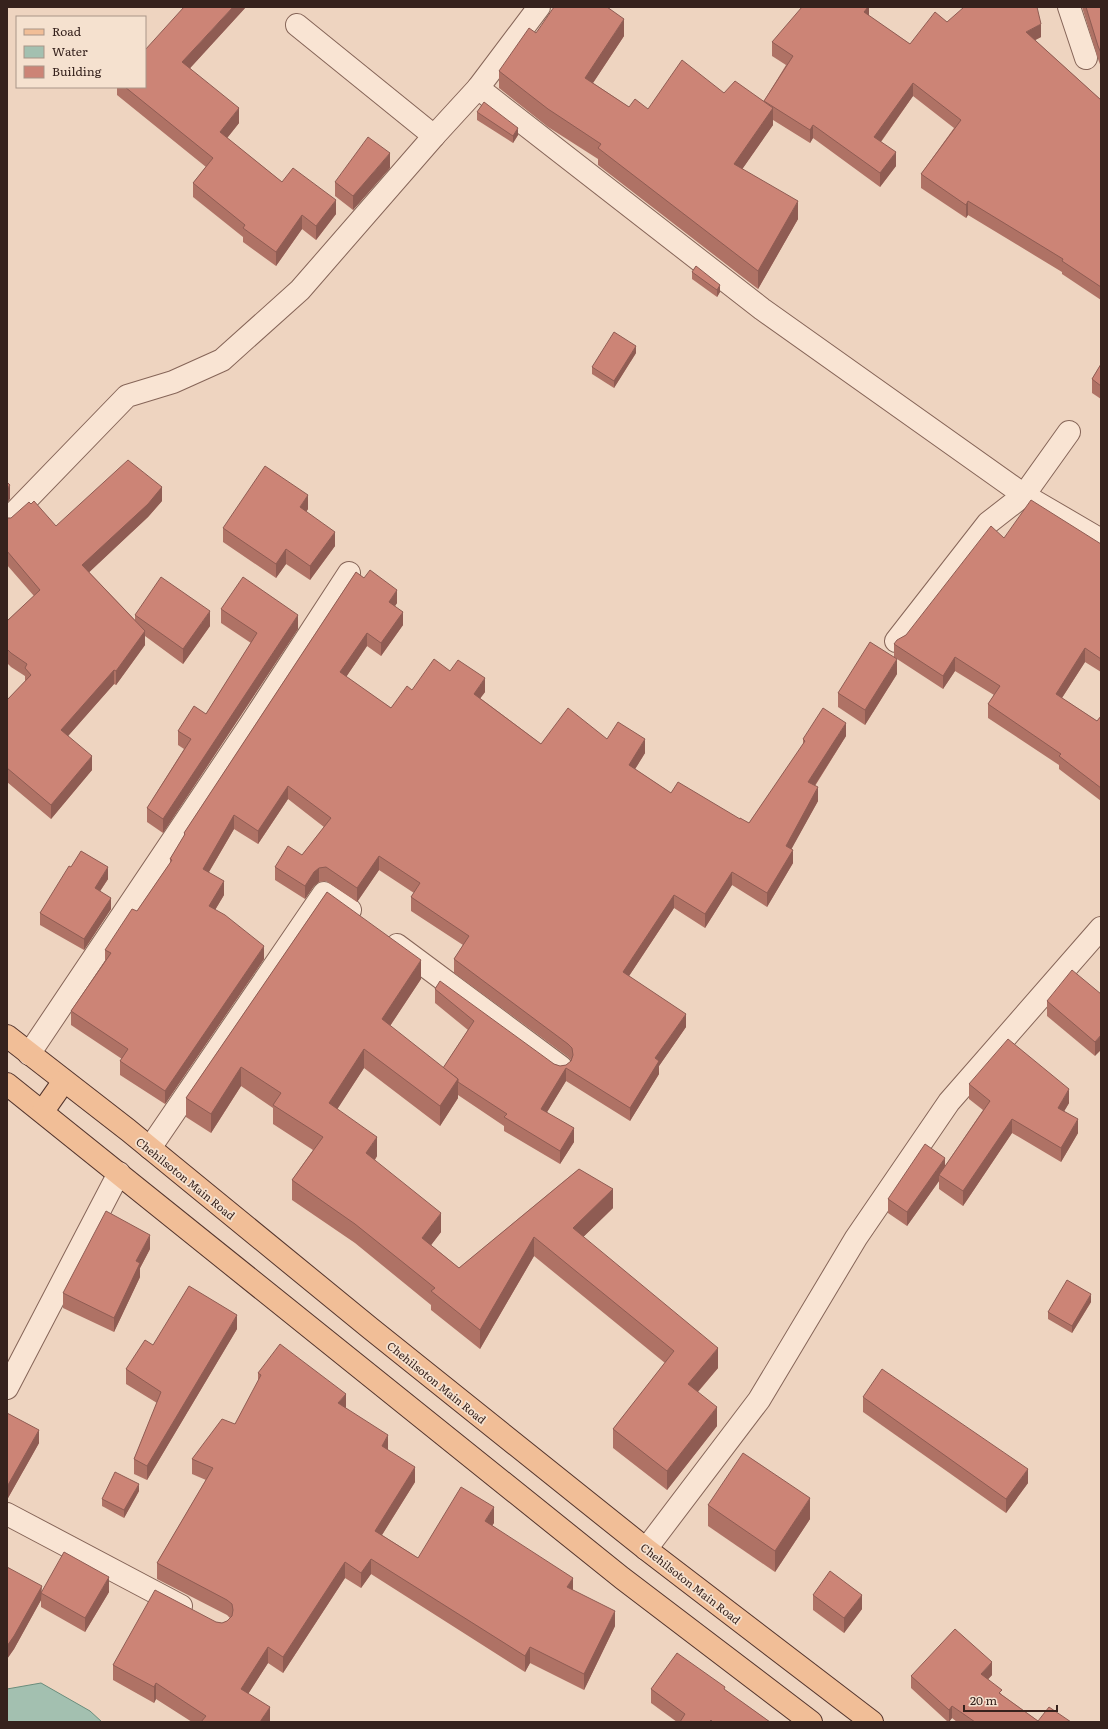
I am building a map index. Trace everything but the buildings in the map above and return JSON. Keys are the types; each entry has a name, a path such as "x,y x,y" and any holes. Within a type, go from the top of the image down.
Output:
{"main road":[{"name":"Chehilsoton Main Road","path":"7,1036 150,1148 370,1328 646,1549 872,1722"},
{"path":"43,1111 64,1081"},
{"path":"7,1084 43,1111 622,1578 811,1722"}],"street":[{"path":"7,520 127,396 174,382 222,360 300,290 434,136 478,88 539,7"},
{"path":"1069,7 1086,58"},
{"path":"297,25 434,136"},
{"path":"478,88 762,309 1024,495 1101,540"},
{"path":"896,641 988,524 1024,495 1069,432"},
{"path":"29,1054 350,573"},
{"path":"150,1148 324,893 561,1067"},
{"path":"646,1549 759,1400 856,1238 949,1102 1101,928"},
{"path":"7,1388 119,1173"},
{"path":"7,1514 200,1616"}],"water":[{"path":"41,1683 90,1711 102,1722 7,1722 7,1689"}]}
